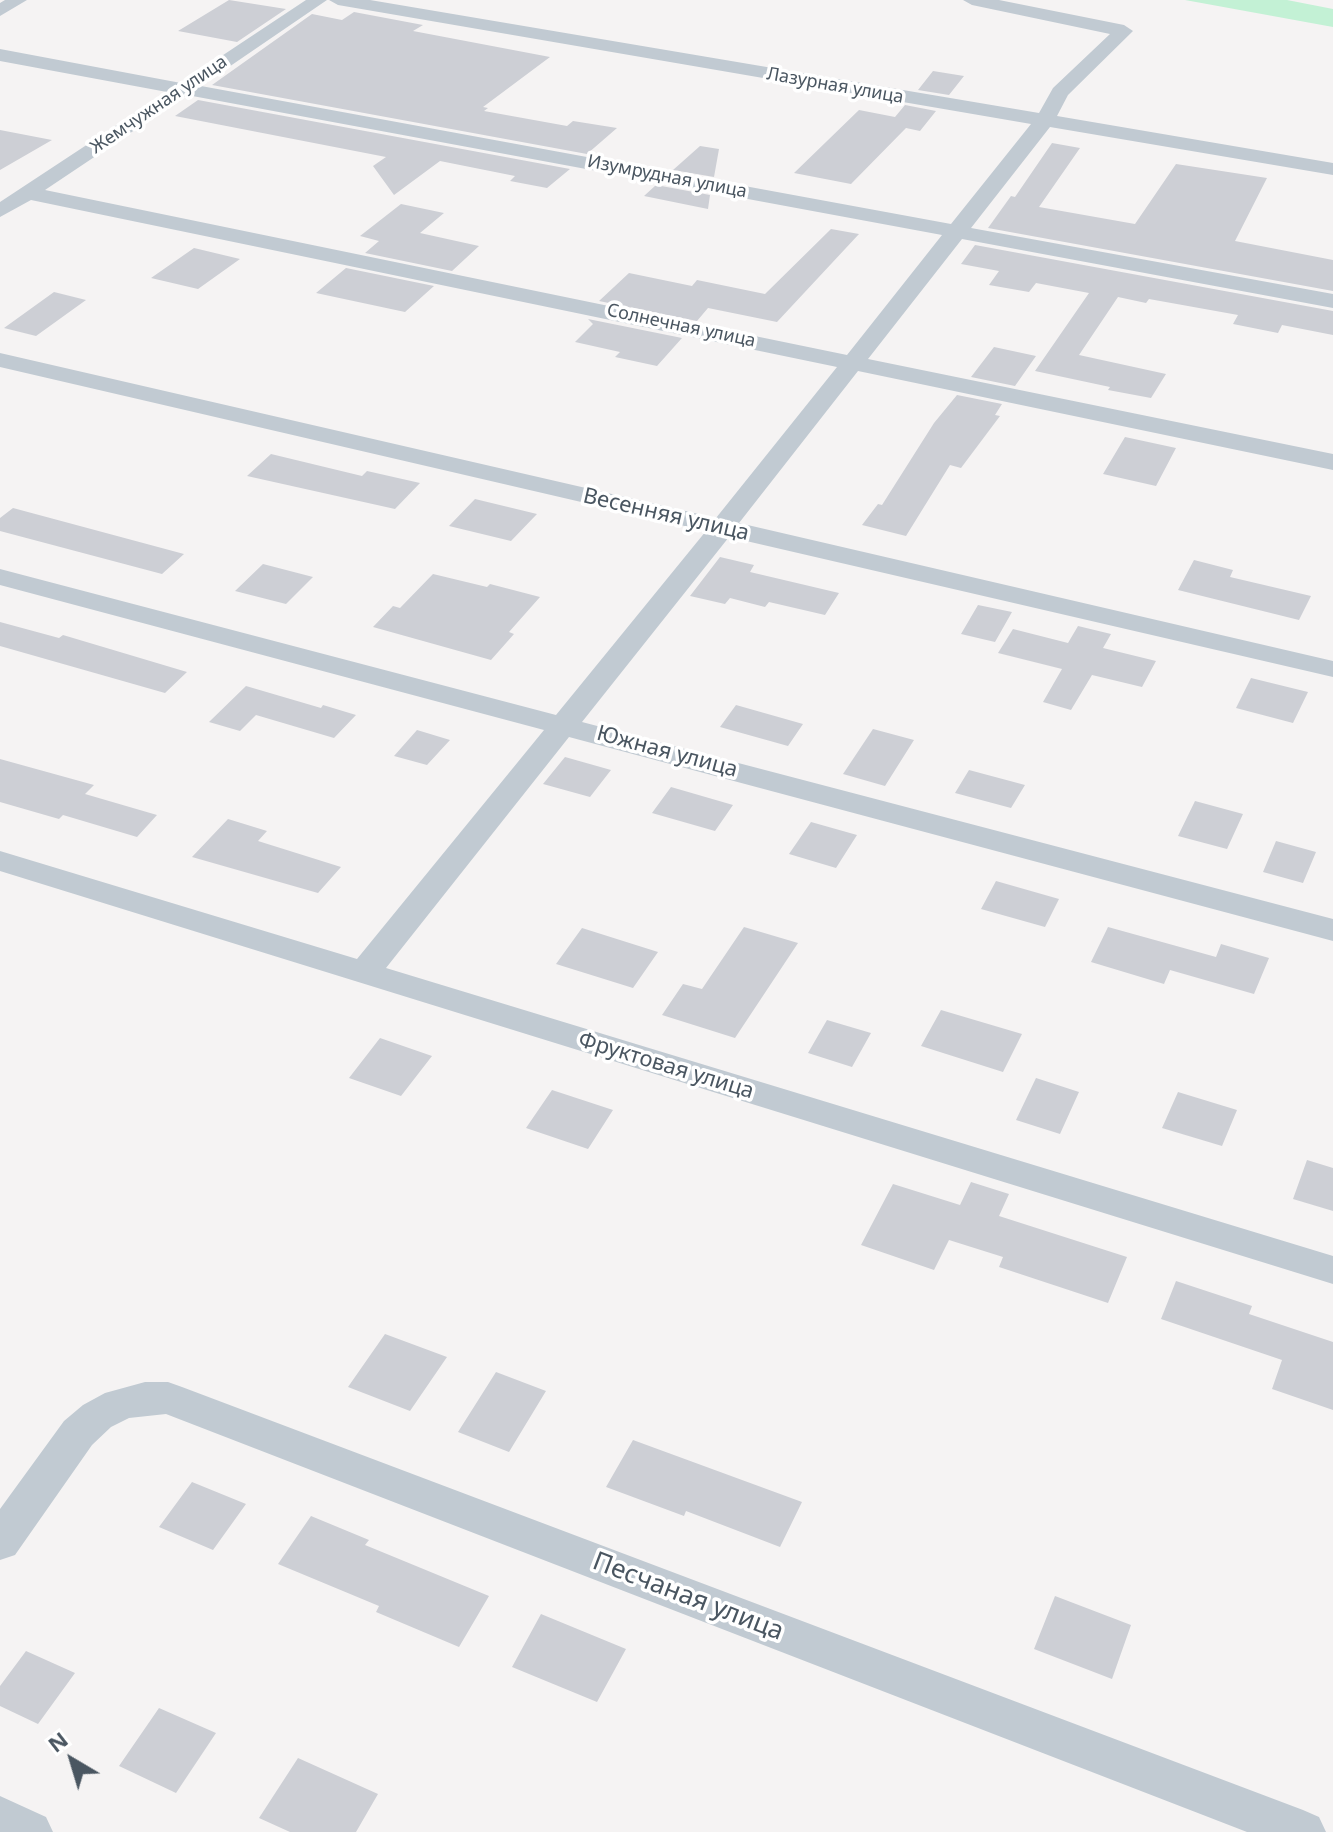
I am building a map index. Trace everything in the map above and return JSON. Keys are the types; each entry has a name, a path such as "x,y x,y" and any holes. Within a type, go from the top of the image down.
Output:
{"street":[{"path":"0,11 18,0"},
{"name":"Жемчужная улица","path":"0,211 318,0"},
{"name":"Лазурная улица","path":"338,0 1333,169"},
{"path":"364,973 1044,121 1060,92 1091,59 1124,31 972,0"},
{"name":"Изумрудная улица","path":"0,55 1333,301"},
{"name":"Солнечная улица","path":"28,193 1333,462"},
{"name":"Весенняя улица","path":"0,360 1333,669"},
{"name":"Южная улица","path":"0,577 1333,930"},
{"name":"Фруктовая улица","path":"0,861 1333,1270"},
{"name":"Песчаная улица","path":"0,1542 78,1433 97,1416 119,1404 145,1398 168,1398 1303,1832"},
{"path":"0,1818 30,1832"}],"green space":[{"path":"1185,0 1287,0 1333,9 1333,27"}],"building":[{"path":"229,0 286,9 237,42 178,31"},
{"path":"354,12 423,25 413,31 550,57 483,107 488,108 484,111 567,126 573,121 617,128 587,154 212,85 312,14 342,20"},
{"path":"933,71 964,76 949,95 918,90"},
{"path":"198,100 570,169 547,188 510,181 515,176 440,161 394,195 373,166 386,157 175,116"},
{"path":"905,105 936,111 920,131 906,128 851,184 794,173 859,110 895,117"},
{"path":"0,130 52,140 0,170"},
{"path":"1052,143 1080,148 1039,207 1135,224 1176,164 1267,178 1235,241 1333,260 1333,291 988,228 1011,196 1015,197"},
{"path":"700,146 719,149 714,177 673,170"},
{"path":"656,185 710,195 708,209 644,196"},
{"path":"401,204 444,213 420,233 479,246 452,271 365,253 379,241 360,236"},
{"path":"831,229 859,234 777,322 708,308 697,321 599,301 629,273 692,286 697,280 765,294"},
{"path":"975,245 1333,311 1333,335 1282,325 1278,333 1233,324 1238,315 1149,299 1146,303 1118,297 1079,355 1166,374 1151,398 1108,390 1110,387 1035,371 1089,293 1036,283 1029,292 989,285 999,271 961,264"},
{"path":"194,248 240,259 198,289 151,278"},
{"path":"346,268 434,286 405,312 316,293"},
{"path":"54,292 86,300 36,336 4,328"},
{"path":"588,319 682,338 657,366 615,357 620,352 575,342 593,324"},
{"path":"994,347 1036,356 1015,386 971,377"},
{"path":"957,395 1002,404 995,415 1000,416 961,468 950,465 906,536 862,525 878,504 882,505 934,423"},
{"path":"1125,437 1176,448 1156,486 1103,474"},
{"path":"271,454 362,476 367,471 420,483 395,509 247,476"},
{"path":"475,499 537,514 511,541 449,526"},
{"path":"13,508 184,554 162,574 0,531 0,518"},
{"path":"720,557 754,565 750,572 839,593 825,615 769,602 765,607 730,598 725,604 690,596"},
{"path":"1194,560 1233,570 1230,577 1311,596 1299,620 1178,590"},
{"path":"263,564 313,577 286,604 235,591"},
{"path":"433,574 540,597 509,632 514,634 491,660 373,627 393,606 400,608"},
{"path":"978,605 1012,612 995,642 961,634"},
{"path":"0,622 59,638 63,635 187,672 165,693 0,646"},
{"path":"1078,626 1111,634 1103,648 1156,661 1142,687 1092,675 1071,710 1043,702 1062,669 998,653 1013,629 1068,643"},
{"path":"1251,678 1308,692 1293,723 1236,708"},
{"path":"246,686 356,715 334,738 256,715 240,731 209,722"},
{"path":"736,705 803,724 788,746 720,727"},
{"path":"873,729 914,740 885,786 843,774"},
{"path":"417,730 450,740 427,765 394,756"},
{"path":"565,757 611,770 590,797 543,784"},
{"path":"0,759 94,785 85,794 157,815 137,837 63,815 59,819 0,802"},
{"path":"969,770 1025,785 1011,808 955,793"},
{"path":"671,787 733,805 715,831 652,813"},
{"path":"1195,801 1243,814 1227,849 1178,836"},
{"path":"228,819 267,831 258,841 341,867 318,893 192,857"},
{"path":"811,822 857,835 836,868 789,854"},
{"path":"1276,841 1316,852 1303,883 1263,872"},
{"path":"996,881 1059,899 1045,927 981,909"},
{"path":"744,927 798,943 735,1038 662,1015 683,984 702,989"},
{"path":"1108,927 1216,957 1221,944 1269,958 1254,994 1170,970 1164,984 1091,962"},
{"path":"582,928 658,952 633,988 556,964"},
{"path":"941,1010 1022,1034 1003,1072 921,1046"},
{"path":"827,1020 871,1033 852,1067 808,1053"},
{"path":"380,1038 432,1056 401,1096 349,1078"},
{"path":"1036,1078 1079,1092 1060,1134 1016,1120"},
{"path":"552,1090 613,1110 588,1149 526,1128"},
{"path":"1178,1092 1237,1110 1222,1146 1162,1128"},
{"path":"1307,1160 1333,1168 1333,1211 1293,1199"},
{"path":"971,1182 1009,1194 999,1216 1127,1257 1108,1303 999,1267 1003,1257 949,1240 934,1270 861,1245 893,1184 960,1205"},
{"path":"1176,1281 1252,1306 1249,1314 1333,1342 1333,1410 1272,1389 1282,1360 1161,1319"},
{"path":"385,1334 447,1357 410,1411 348,1387"},
{"path":"496,1372 546,1391 509,1452 458,1432"},
{"path":"633,1440 802,1502 780,1547 686,1511 684,1516 606,1487"},
{"path":"192,1482 246,1504 213,1550 159,1527"},
{"path":"311,1516 369,1540 365,1545 489,1596 459,1647 376,1612 379,1606 278,1564"},
{"path":"1055,1596 1131,1625 1112,1679 1034,1649"},
{"path":"541,1614 626,1649 597,1702 512,1667"},
{"path":"26,1651 75,1673 38,1724 0,1706 0,1686"},
{"path":"159,1708 216,1733 176,1793 119,1766"},
{"path":"298,1758 378,1794 356,1832 290,1832 259,1818"}]}
